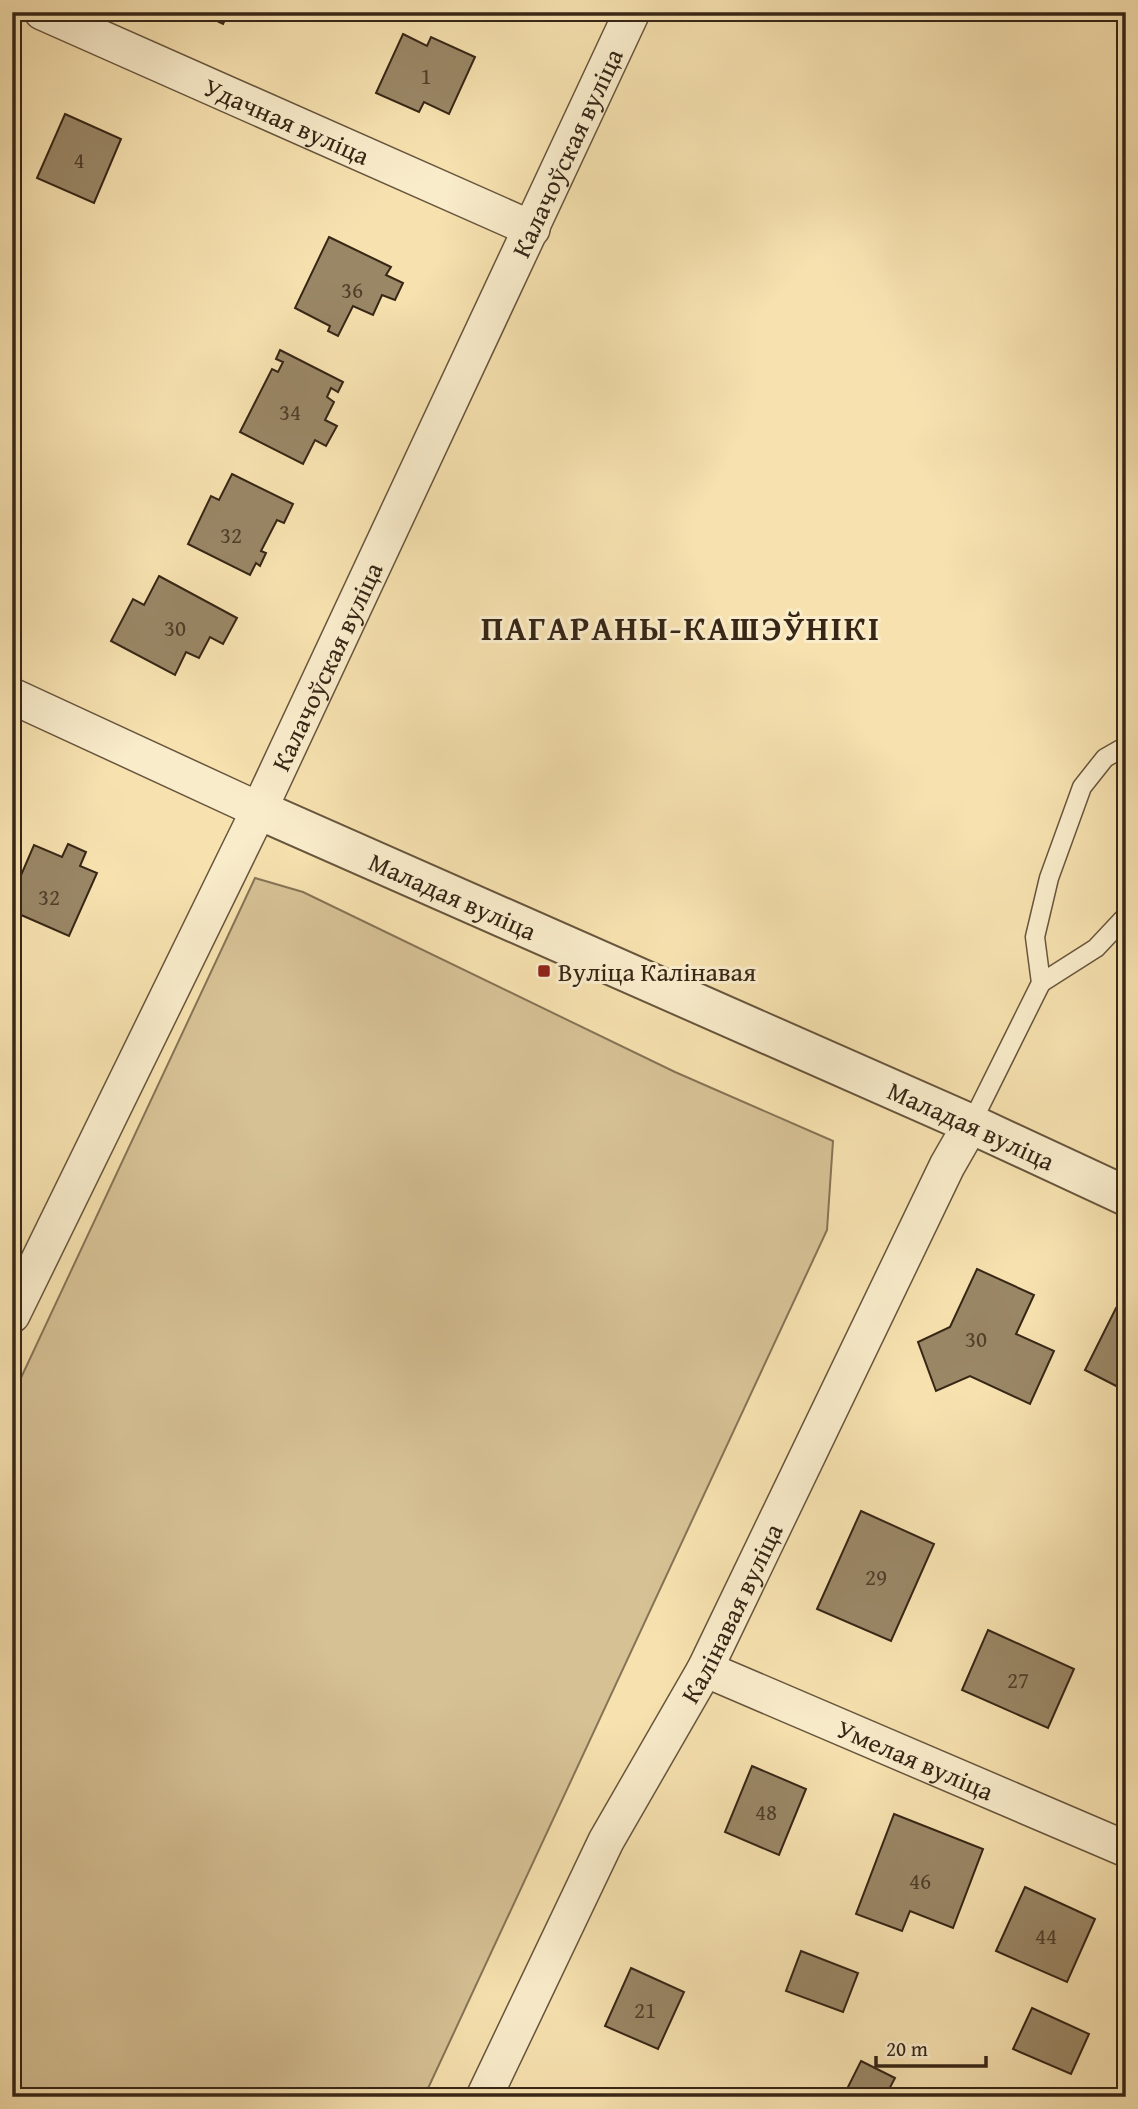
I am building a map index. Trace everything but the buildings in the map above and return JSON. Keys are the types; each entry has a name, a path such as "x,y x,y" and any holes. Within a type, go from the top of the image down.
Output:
{"street":[{"name":"Удачная вуліца","path":"42,12 532,229"},
{"name":"Калачоўская вуліца","path":"12,1315 259,810 632,12"},
{"name":"Маладая вуліца","path":"12,696 259,810 971,1124 1126,1196"},
{"name":"Калінавая вуліца","path":"484,2097 606,1841 705,1669 947,1166 971,1124"},
{"name":"Умелая вуліца","path":"705,1669 1126,1849"}],"lane":[{"path":"1041,984 1035,937 1049,878 1068,824 1082,787 1105,758 1126,746"},
{"path":"971,1124 1041,984 1096,948 1126,916"}],"shaded area":[{"path":"255,878 303,892 675,1072 833,1141 827,1230 424,2097 12,2097 12,1397"}],"place":[{"name":"Вуліца Калінавая","path":"544,971"}],"district":[{"name":"ПАГАРАНЫ-КАШЭЎНІКІ","path":"681,628"}]}
